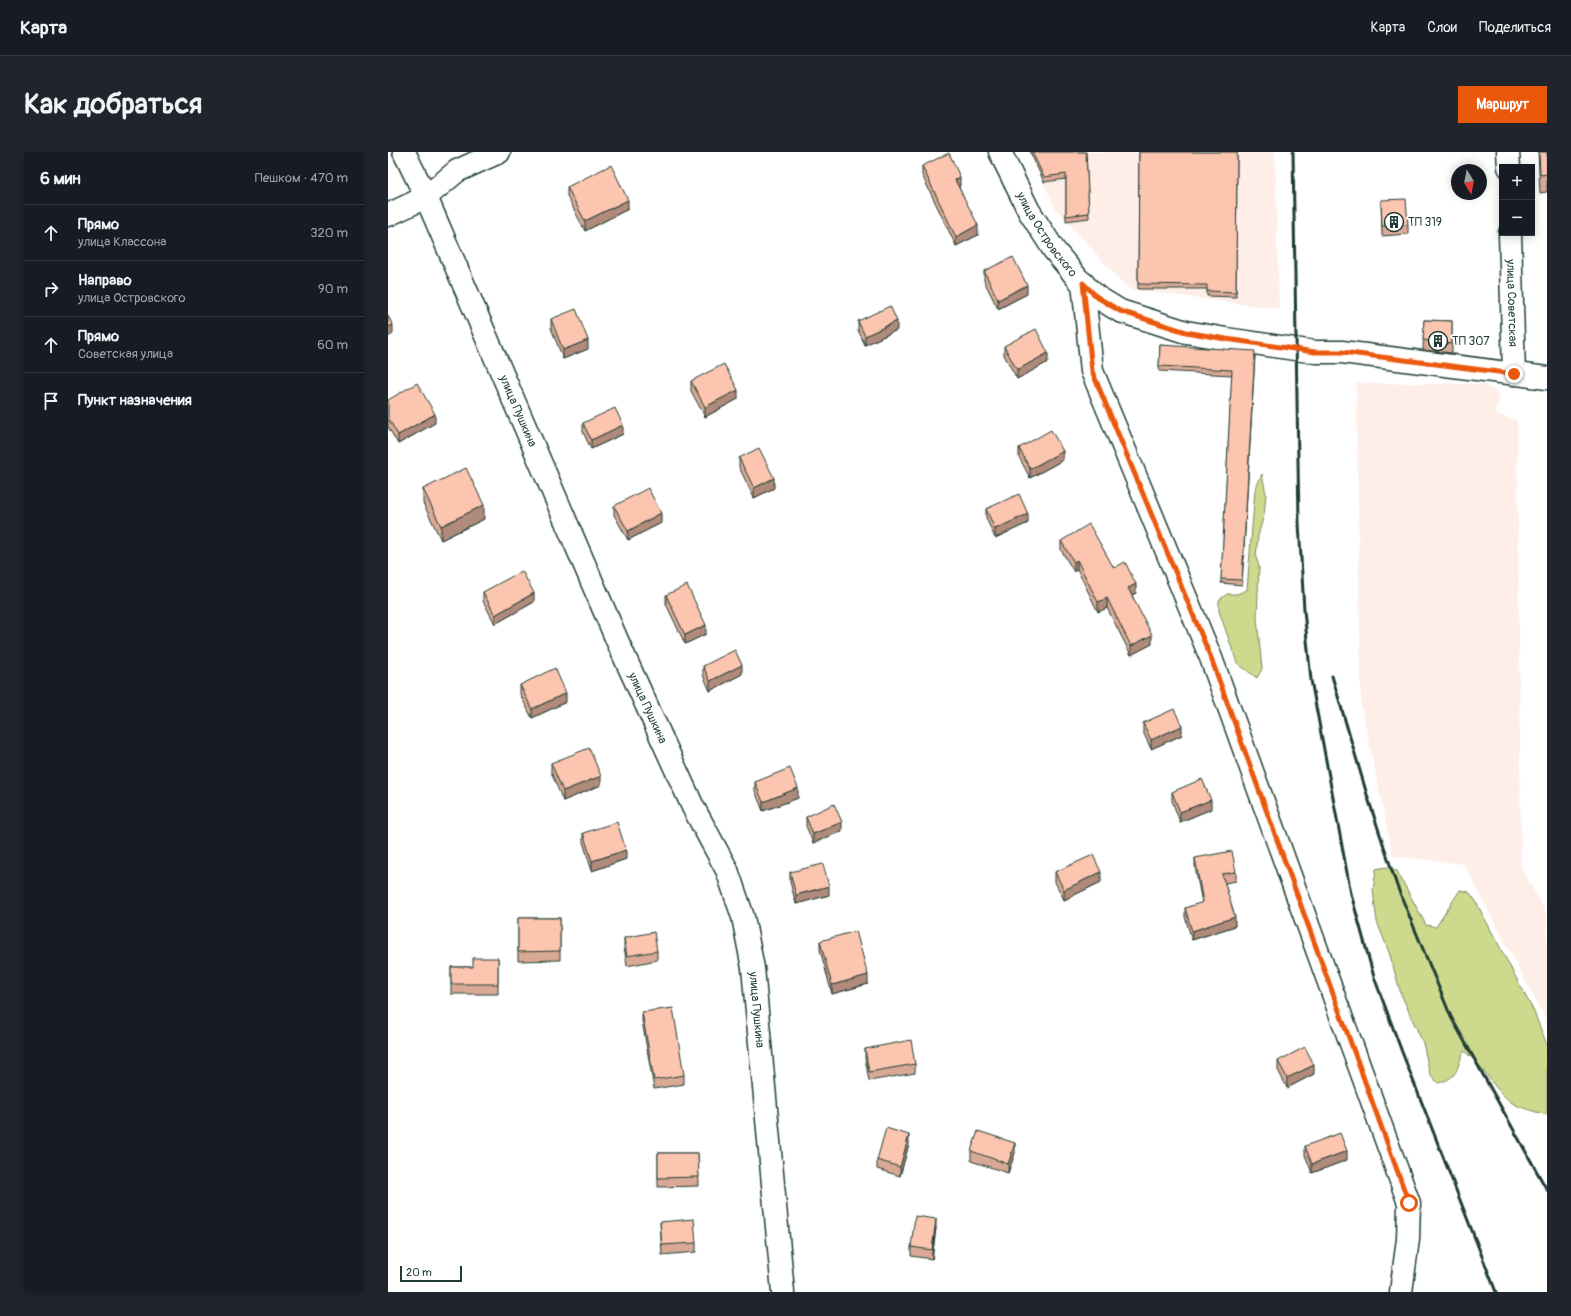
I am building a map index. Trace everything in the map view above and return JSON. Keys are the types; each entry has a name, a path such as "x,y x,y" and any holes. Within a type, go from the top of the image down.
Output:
{"street":[{"name":"улица Пушкина","path":"404,152 426,197 624,654 693,807 727,870 743,917 753,968 783,1292"},
{"path":"388,215 426,197 457,171 499,152"},
{"name":"улица Островского","path":"1000,152 1033,217 1054,250 1097,297 1120,311 1186,332 1226,339 1315,352 1342,352 1547,378"},
{"path":"1508,152 1509,164"},
{"name":"улица Советская","path":"1510,236 1514,374"},
{"path":"1083,283 1092,371 1211,658 1409,1203 1408,1239 1401,1292"}],"shaded area":[{"path":"1030,152 1275,152 1279,309 1128,289 1055,208"},
{"path":"1356,383 1484,384 1500,395 1495,414 1517,420 1521,867 1547,915 1547,1022 1464,864 1393,856 1361,704"}],"green space":[{"path":"1262,474 1266,494 1264,515 1258,536 1256,557 1259,567 1257,618 1262,669 1257,678 1237,663 1219,611 1219,600 1227,594 1237,594 1247,590 1255,490"},
{"path":"1386,867 1397,871 1426,925 1436,927 1460,890 1469,892 1475,900 1534,1012 1547,1045 1547,1115 1523,1108 1511,1102 1498,1090 1477,1063 1464,1051 1456,1072 1450,1078 1438,1083 1430,1074 1423,1043 1401,994 1389,952 1377,922 1373,890 1376,869"}],"building":[{"path":"1032,152 1086,152 1089,213 1066,216 1066,174 1044,177"},
{"path":"1139,152 1237,152 1236,292 1207,291 1207,285 1138,284"},
{"path":"1539,152 1547,152 1547,174 1540,175"},
{"path":"949,153 960,177 955,180 978,225 956,237 922,166"},
{"path":"611,165 628,200 585,221 567,187"},
{"name":"ТП 319","path":"1406,199 1408,225 1382,226 1381,200"},
{"path":"1013,257 1027,285 998,300 984,271"},
{"path":"890,306 897,321 865,336 858,321"},
{"path":"576,309 588,340 563,350 551,319"},
{"path":"388,316 393,325 388,327"},
{"path":"1424,320 1452,321 1452,344 1423,340"},
{"path":"1036,329 1048,353 1017,370 1004,346"},
{"path":"1160,345 1255,351 1242,580 1221,579 1232,370 1159,366"},
{"path":"724,364 738,390 705,407 691,381"},
{"path":"417,383 435,414 398,435 388,418 388,400"},
{"path":"615,408 623,425 591,440 583,423"},
{"path":"1051,430 1063,451 1030,469 1019,448"},
{"path":"759,448 774,478 754,488 739,458"},
{"path":"466,468 484,505 441,526 423,489"},
{"path":"648,488 661,513 628,531 614,506"},
{"path":"1019,494 1028,514 995,529 986,509"},
{"path":"1089,524 1114,568 1125,562 1136,584 1128,588 1152,635 1131,646 1107,598 1098,602 1077,560 1074,562 1061,541"},
{"path":"522,571 534,593 495,615 483,592"},
{"path":"687,585 706,625 685,635 666,595"},
{"path":"735,650 742,665 710,681 703,666"},
{"path":"555,668 566,693 532,709 520,685"},
{"path":"1174,709 1182,726 1151,740 1143,723"},
{"path":"589,748 601,776 563,791 551,763"},
{"path":"790,768 798,788 763,802 755,782"},
{"path":"1202,779 1211,800 1180,812 1172,792"},
{"path":"834,804 842,822 813,834 806,817"},
{"path":"617,822 626,850 592,861 583,833"},
{"path":"1232,851 1236,872 1222,874 1235,917 1192,931 1185,908 1203,902 1195,858"},
{"path":"1093,855 1101,872 1064,890 1055,872"},
{"path":"823,864 829,886 796,895 790,872"},
{"path":"518,918 560,918 560,951 518,952"},
{"path":"856,931 868,975 832,985 820,941"},
{"path":"654,932 657,951 627,956 624,938"},
{"path":"473,958 498,958 498,984 451,984 451,967 473,967"},
{"path":"673,1008 684,1075 654,1080 642,1012"},
{"path":"911,1040 915,1064 869,1072 865,1049"},
{"path":"1305,1047 1314,1065 1287,1078 1278,1061"},
{"path":"886,1128 909,1135 900,1167 877,1160"},
{"path":"978,1131 1015,1143 1008,1164 971,1151"},
{"path":"1340,1133 1347,1151 1312,1164 1305,1146"},
{"path":"658,1153 698,1153 699,1177 658,1178"},
{"path":"915,1216 936,1219 932,1250 911,1247"},
{"path":"694,1219 696,1243 662,1245 660,1222"}],"railway":[{"path":"1293,152 1299,523 1304,610 1311,680 1351,894 1374,977 1496,1292"},
{"path":"1332,676 1368,798 1397,886 1451,1017 1547,1190"}],"place":[{"name":"ТП 319","path":"1394,222"},
{"name":"ТП 307","path":"1438,341"}],"route":[{"path":"1409,1203 1211,658 1092,371 1083,283 1097,297 1120,311 1186,332 1315,352 1342,352 1514,374"}]}
